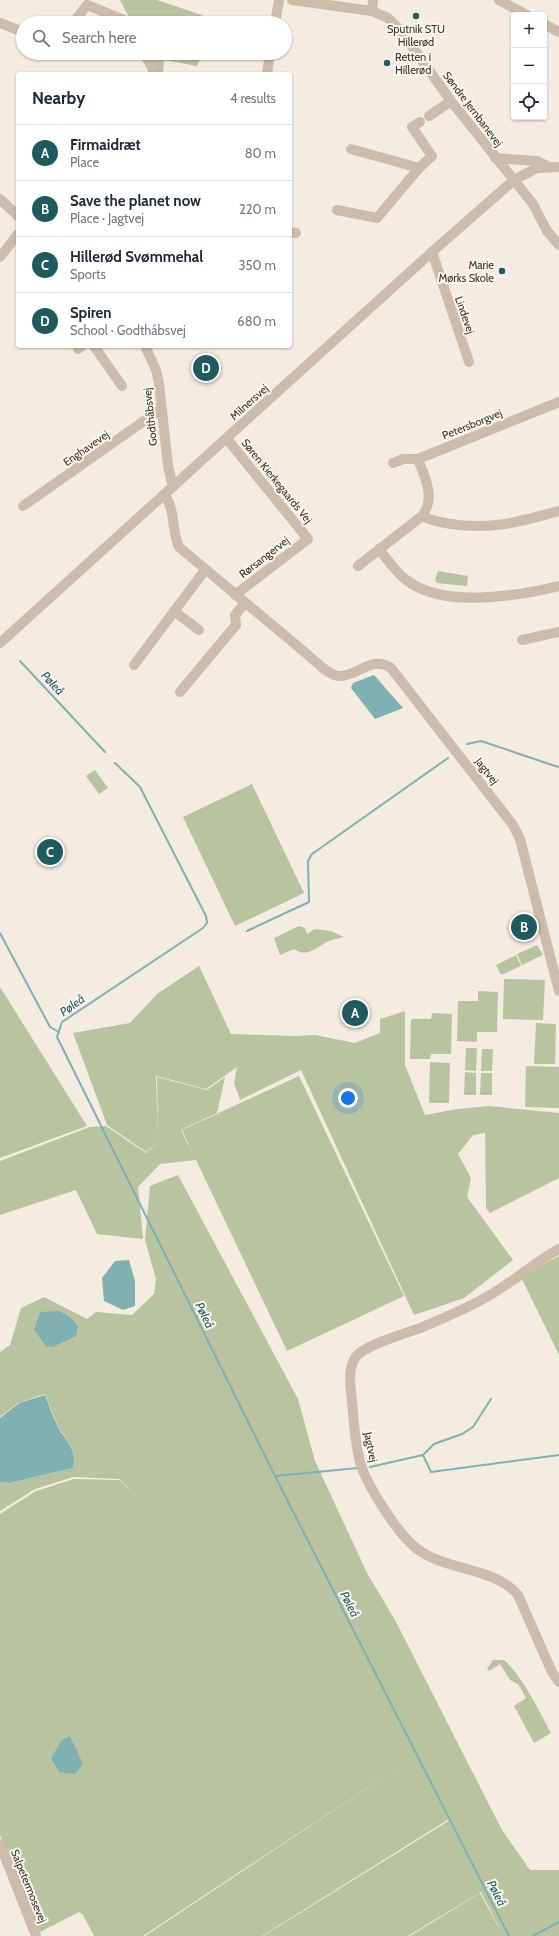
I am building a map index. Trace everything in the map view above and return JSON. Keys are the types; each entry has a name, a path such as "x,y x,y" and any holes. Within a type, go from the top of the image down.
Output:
{"street":[{"path":"276,16 279,0"},
{"name":"Søndre Jernbanevej","path":"292,0 372,11 388,18 398,27 451,101 533,204 547,231 559,245"},
{"path":"372,11 373,0"},
{"path":"499,0 521,12"},
{"path":"78,16 87,5 114,16"},
{"path":"0,23 16,29"},
{"path":"547,26 559,32"},
{"path":"148,60 153,69 152,72"},
{"path":"267,72 269,60"},
{"path":"429,116 451,101"},
{"path":"337,210 377,218 419,168 432,156 412,127 420,122"},
{"path":"351,149 419,168"},
{"path":"495,158 537,161 554,167"},
{"path":"514,180 529,171 554,167"},
{"name":"Milnersvej","path":"0,644 432,252 514,180"},
{"path":"0,199 16,214"},
{"path":"0,258 16,237"},
{"name":"Lindevej","path":"432,252 469,362"},
{"path":"95,348 122,386"},
{"name":"Godthåbsvej","path":"148,348 156,370 168,466 173,487"},
{"name":"Petersborgvej","path":"393,463 403,459 418,459 559,402"},
{"name":"Enghavevej","path":"23,506 162,409"},
{"name":"Søren Kierkegaards Vej","path":"227,439 308,539"},
{"path":"358,566 422,516 427,510 429,495 418,459"},
{"path":"164,495 170,505 174,539 179,547 245,603 235,615 236,625 180,692"},
{"path":"422,516 434,522 482,527 519,522 559,511"},
{"name":"Rørsangervej","path":"235,595 308,539"},
{"path":"379,549 405,579 435,592 480,598 525,594 559,587"},
{"path":"134,665 205,570"},
{"name":"Jagtvej","path":"245,603 333,674 339,676 348,674 376,663 383,663 390,668 513,825 520,839 559,991"},
{"path":"174,611 199,630"},
{"path":"522,640 559,632"},
{"name":"Jagtvej","path":"559,1249 541,1258 503,1287 450,1316 367,1348 356,1357 350,1376 356,1435 361,1465 372,1488 389,1516 415,1547 429,1557 443,1564 470,1570 504,1582 512,1587 518,1595 532,1622 552,1672 559,1682"},
{"name":"Salpetermosevej","path":"0,1844 36,1936"}],"green space":[{"path":"120,0 157,0 202,15 202,16 128,16"},
{"path":"150,60 164,60 163,72 153,72"},
{"path":"164,60 200,60 197,66"},
{"path":"438,571 468,576 467,586 437,583 435,580"},
{"path":"95,770 108,788 99,794 86,776"},
{"path":"252,784 304,893 235,926 183,817"},
{"path":"299,926 305,928 307,934 315,929 331,931 344,937 329,941 312,951 304,953 294,949 280,955 274,938"},
{"path":"537,945 543,955 522,965 517,954"},
{"path":"516,955 521,966 501,975 496,965"},
{"path":"199,966 231,1034 296,1036 315,1035 355,1043 380,1033 380,1019 405,1011 405,1065 425,1115 458,1109 489,1106 559,1113 559,1178 490,1213 486,1208 485,1133 473,1135 458,1154 471,1178 467,1197 513,1260 464,1298 414,1315 301,1070 240,1100 234,1083 237,1067 206,1089 156,1076 158,1140 157,1077 207,1090 225,1077 217,1113 181,1130 195,1159 182,1130 299,1076 404,1296 287,1351 196,1160 160,1164 138,1187 143,1239 97,1234 76,1190 0,1215 0,1161 90,1127 106,1126 146,1153 158,1142 146,1152 107,1125 73,1033 130,1023 157,994"},
{"path":"504,979 545,980 543,1020 503,1019"},
{"path":"0,987 87,1126 0,1158"},
{"path":"478,991 498,992 497,1032 477,1032 477,1042 457,1041 458,1001 478,1001"},
{"path":"432,1013 452,1014 451,1054 431,1054 430,1059 410,1059 411,1019 431,1019"},
{"path":"536,1023 556,1024 555,1064 534,1064"},
{"path":"466,1048 477,1048 476,1071 465,1070"},
{"path":"482,1049 493,1049 492,1071 481,1071"},
{"path":"430,1062 450,1063 449,1103 429,1103"},
{"path":"526,1066 559,1067 559,1108 525,1107"},
{"path":"465,1072 476,1073 476,1095 464,1095"},
{"path":"481,1073 492,1073 492,1095 480,1095"},
{"path":"178,1175 298,1399 315,1461 367,1573 395,1620 502,1830 530,1870 559,1870 559,1936 410,1936 480,1893 503,1935 481,1892 408,1936 263,1936 450,1820 425,1770 449,1819 262,1936 145,1936 417,1755 143,1936 94,1936 83,1915 79,1912 38,1933 0,1835 0,1514 36,1491 74,1479 119,1480 135,1495 119,1479 73,1477 35,1489 0,1511 0,1482 9,1483 73,1468 74,1457 73,1451 58,1426 45,1394 18,1403 0,1417 0,1352 10,1345 21,1308 44,1297 87,1319 96,1312 132,1315 154,1294 156,1279 145,1240 150,1186"},
{"path":"559,1256 559,1355 521,1277"},
{"path":"493,1660 504,1660 518,1675 551,1733 534,1743 514,1706 526,1698 518,1684 510,1680 500,1664 489,1671 487,1669"}],"water":[{"path":"374,675 403,708 375,719 351,688 353,683"},
{"path":"129,1260 135,1281 135,1306 123,1310 104,1301 102,1278 115,1261"},
{"path":"59,1311 70,1317 78,1326 76,1336 53,1347 46,1346 34,1330 40,1312"},
{"path":"45,1395 57,1425 70,1445 74,1456 73,1468 9,1483 0,1482 0,1418 19,1403"},
{"path":"70,1736 83,1764 75,1774 59,1772 51,1758 62,1740"}],"waterway":[{"name":"Pøleå","path":"20,661 105,752"},
{"path":"467,744 481,741 558,767"},
{"path":"247,931 309,902 308,861 312,854 448,758"},
{"name":"Pøleå","path":"115,763 140,787 206,916 207,923 203,928 62,1022 57,1037 275,1476 509,1936"},
{"path":"0,933 50,1027 59,1032"},
{"path":"423,1455 434,1444 462,1434 473,1427 491,1399"},
{"path":"370,1467 423,1455 431,1472 559,1455"},
{"path":"275,1476 358,1468"},
{"name":"Pøleå","path":"533,1936 559,1922"}],"place":[{"name":"Sputnik STU Hillerød","path":"416,16"},
{"name":"Retten i Hillerød","path":"387,63"},
{"name":"Marie Mørks Skole","path":"502,271"},
{"name":"Spiren","path":"206,368"},
{"name":"Hillerød Svømmehal","path":"50,852"},
{"name":"Save the planet now","path":"524,927"},
{"name":"Firmaidræt","path":"355,1013"}]}
